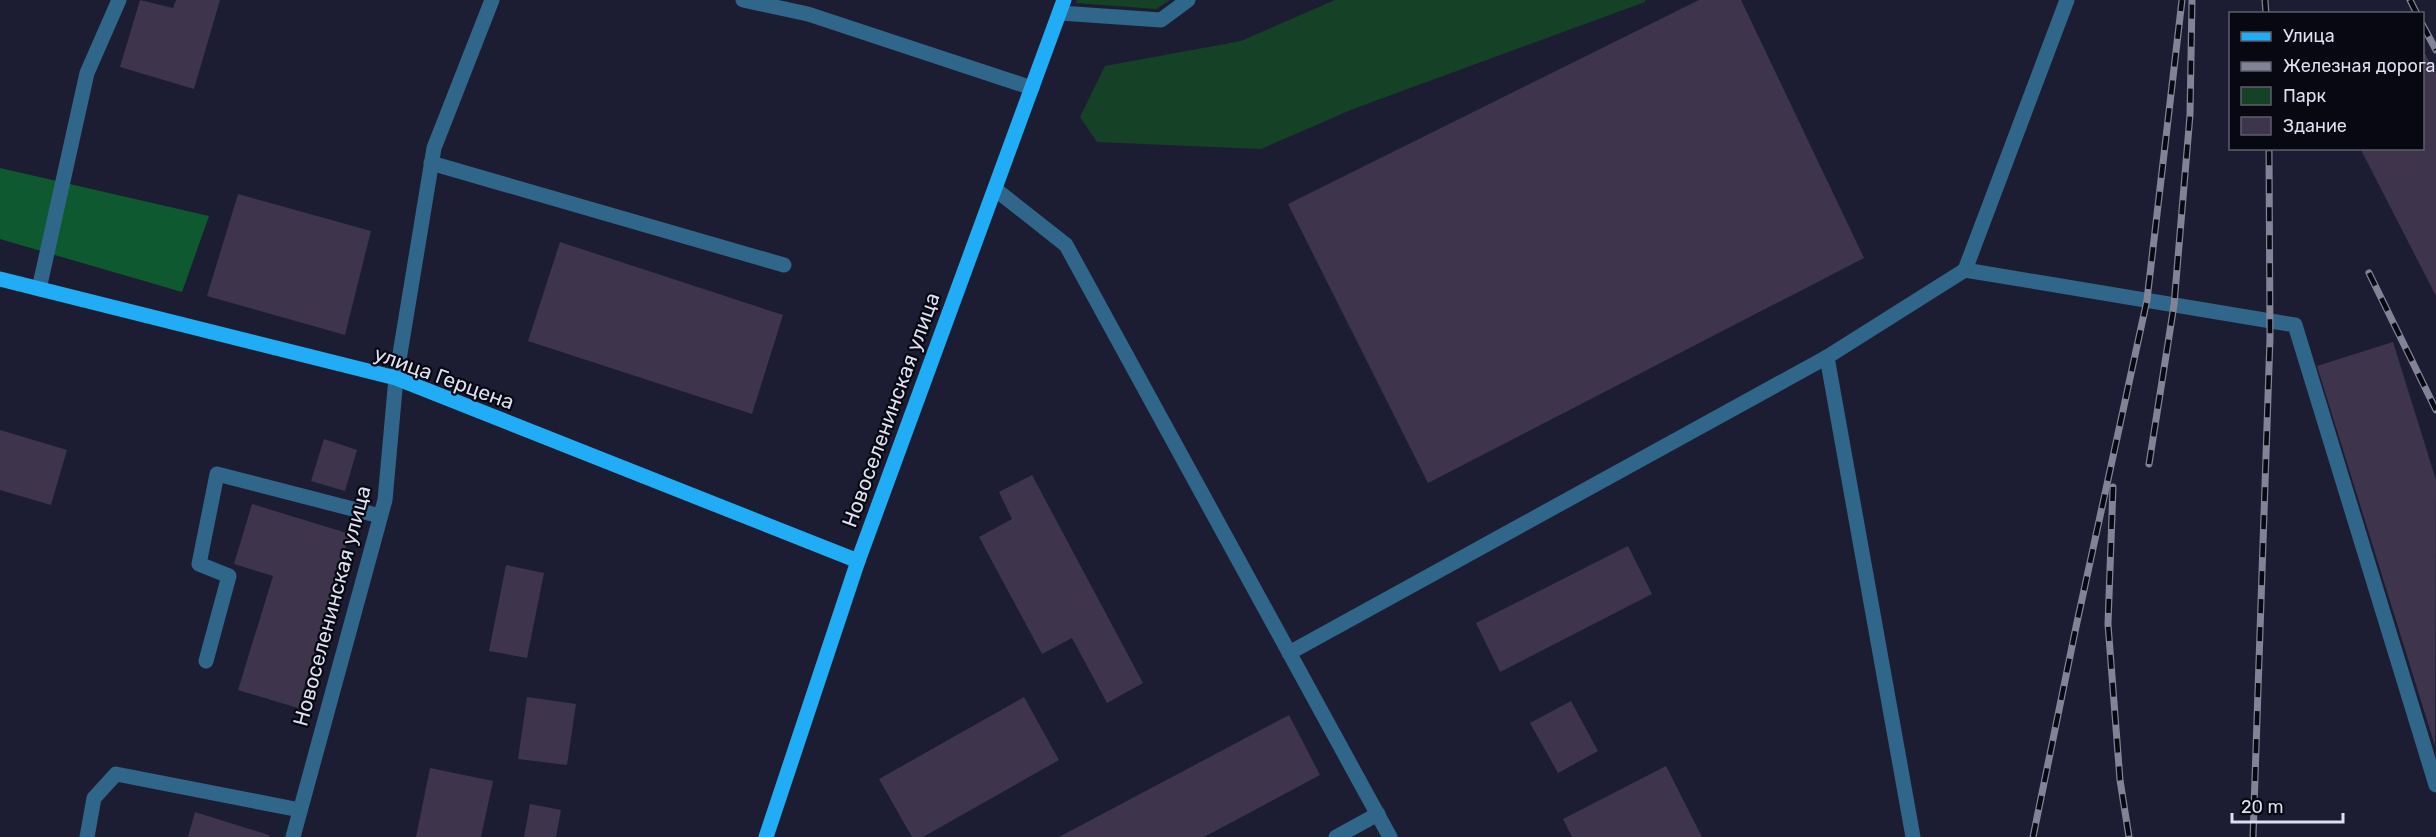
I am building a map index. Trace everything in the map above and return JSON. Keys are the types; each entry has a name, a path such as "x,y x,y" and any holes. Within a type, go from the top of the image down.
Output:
{"main road":[{"name":"Новоселенинская улица","path":"766,837 858,561 1062,7"},
{"name":"улица Герцена","path":"0,279 396,378 858,561"}],"street":[{"path":"39,289 87,73 119,0"},
{"name":"Новоселенинская улица","path":"293,837 385,500 396,378 434,148 492,0"},
{"path":"743,0 796,5 1032,88"},
{"path":"1062,7 1161,20 1188,0"},
{"path":"1288,653 1827,357 1965,270 2067,0"},
{"path":"431,163 784,265"},
{"path":"995,189 1066,245 1390,837"},
{"path":"1965,270 2295,325 2436,785"},
{"path":"1827,357 1913,837"},
{"path":"206,661 230,576 199,564 217,474 380,516"},
{"path":"87,837 94,798 116,774 300,810"},
{"path":"1335,837 1378,814"}],"green space":[{"path":"1077,0 1170,0 1156,9 1076,3"},
{"path":"1335,0 1645,0 1645,2 1353,109 1261,149 1097,142 1080,117 1105,66 1241,41"},
{"path":"0,168 209,216 182,292 0,239"}],"building":[{"path":"140,0 173,8 176,0 220,0 194,89 120,67"},
{"path":"1699,0 1741,0 1864,258 1428,483 1288,204"},
{"path":"2424,52 2436,74 2436,296 2361,150 2424,150"},
{"path":"238,194 371,231 345,335 207,296"},
{"path":"560,242 783,315 752,414 528,341"},
{"path":"2393,342 2436,480 2435,746 2317,366"},
{"path":"0,430 67,450 51,505 0,490"},
{"path":"324,439 357,450 345,491 311,481"},
{"path":"1032,475 1143,683 1107,703 1072,638 1042,654 979,537 1012,519 999,492"},
{"path":"252,504 350,534 298,708 238,690 273,576 234,564"},
{"path":"1628,546 1652,594 1500,672 1476,623"},
{"path":"506,565 544,573 527,658 489,651"},
{"path":"527,697 576,704 567,765 518,759"},
{"path":"1024,697 1059,760 923,837 912,837 879,779"},
{"path":"1571,701 1598,751 1558,773 1530,723"},
{"path":"1289,715 1320,775 1204,837 1059,837"},
{"path":"1666,766 1702,837 1572,837 1563,819"},
{"path":"430,768 493,781 481,837 416,837"},
{"path":"530,804 561,810 556,837 524,837"},
{"path":"195,812 269,835 269,837 188,837"}],"railway":[{"path":"2033,837 2147,300 2182,0"},
{"path":"2149,464 2174,305 2190,115 2192,0"},
{"path":"2265,0 2266,12"},
{"path":"2410,0 2416,12"},
{"path":"2424,28 2436,50"},
{"path":"2253,837 2270,338 2269,150"},
{"path":"2369,273 2436,410"},
{"path":"2113,487 2108,624 2120,780 2129,837"}]}
